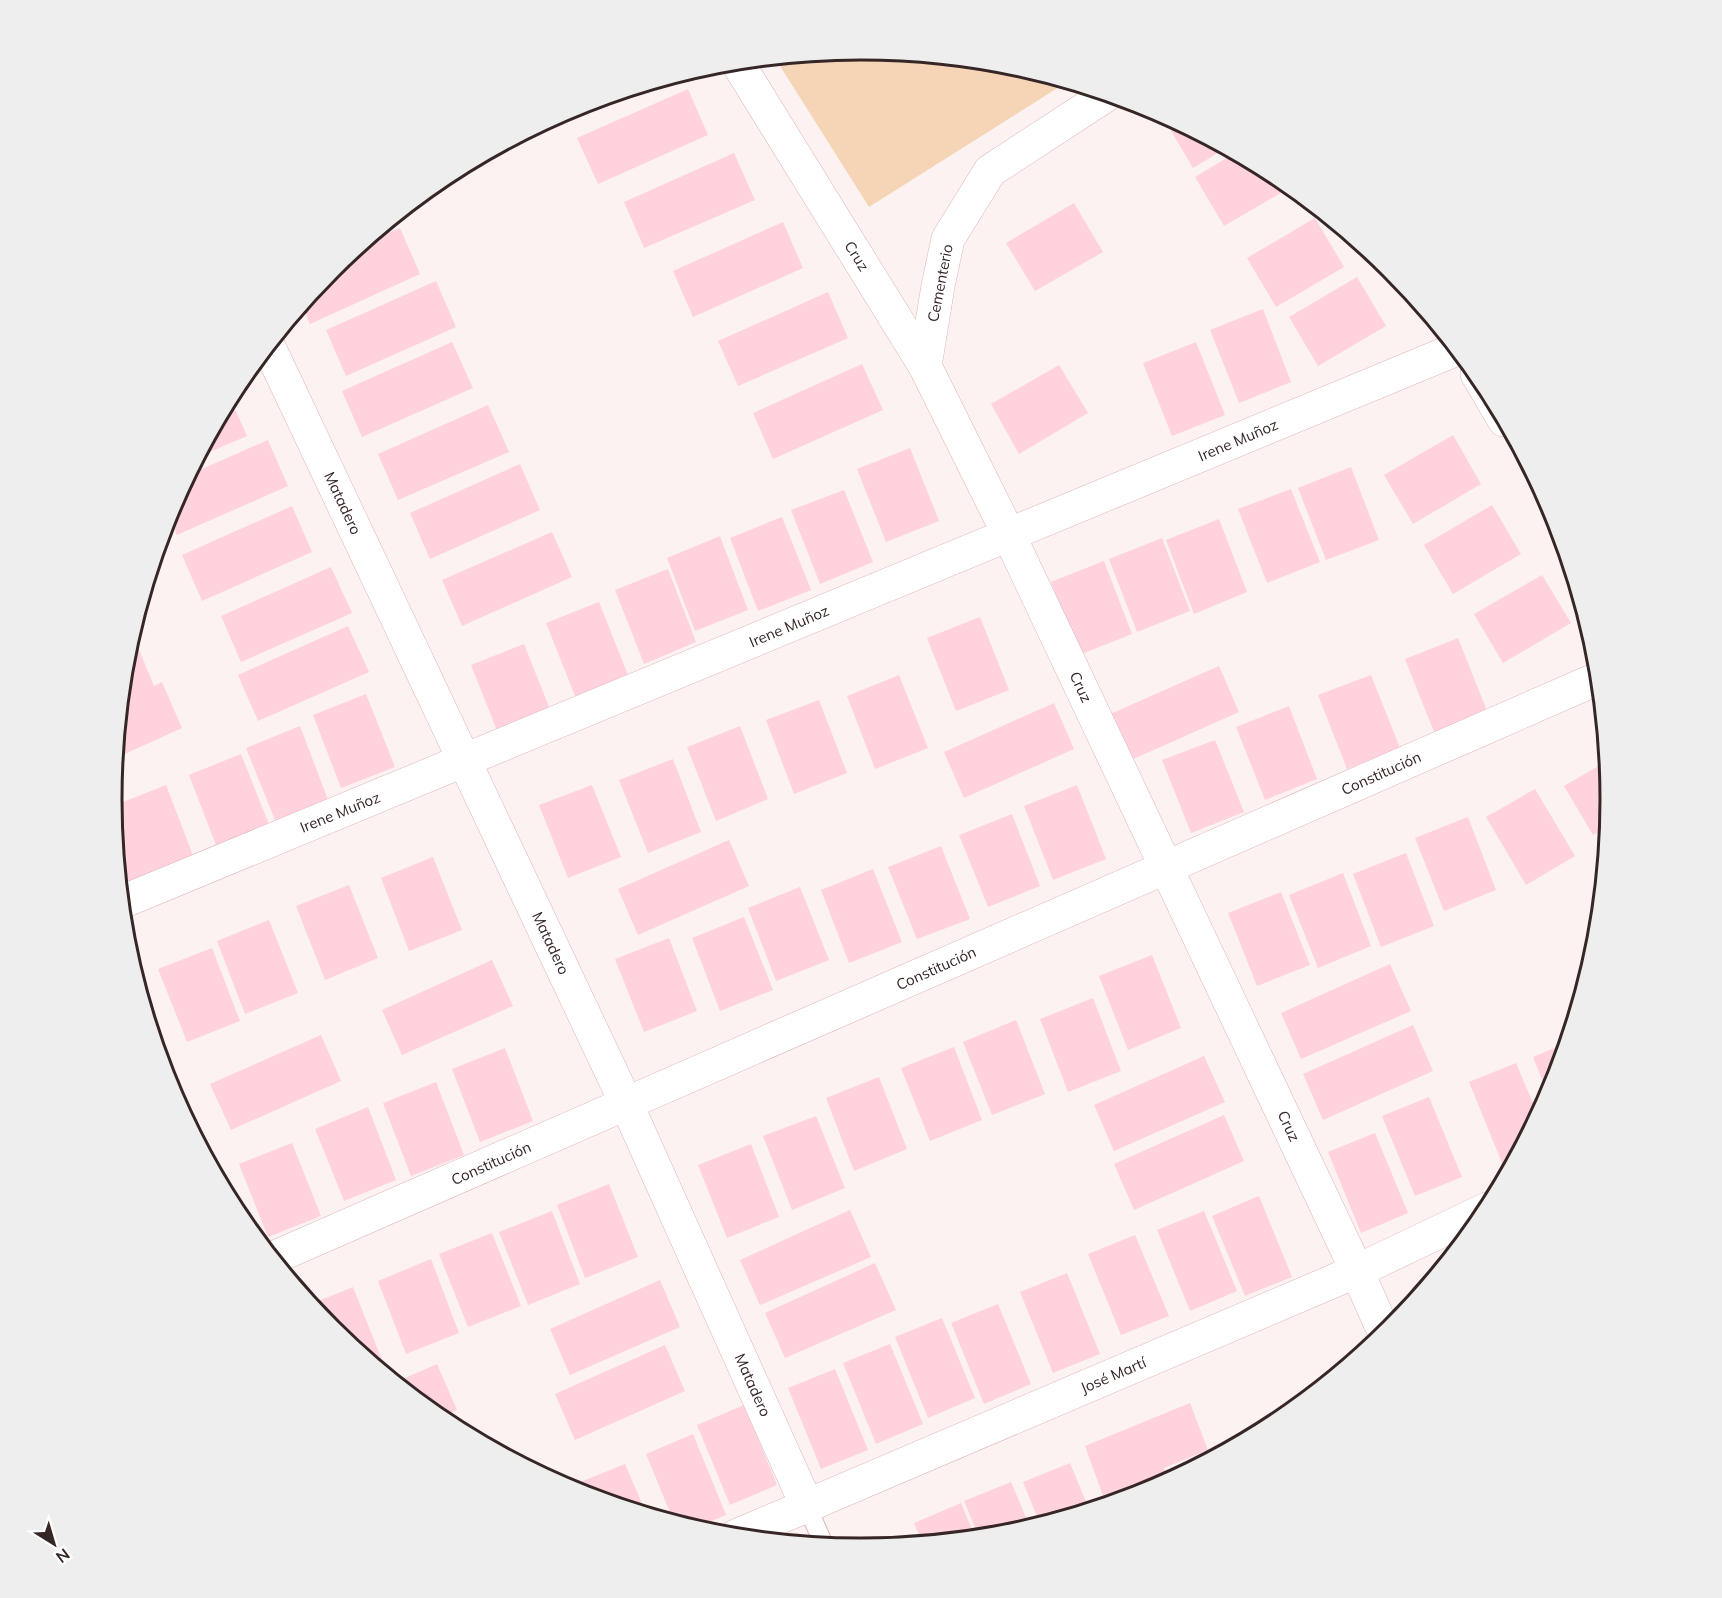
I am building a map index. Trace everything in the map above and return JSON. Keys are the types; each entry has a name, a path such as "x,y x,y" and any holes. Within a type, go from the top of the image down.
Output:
{"street":[{"name":"Cruz","path":"742,70 926,366 1010,535 1381,1325"},
{"name":"Cementerio","path":"926,366 948,238 990,171 1100,99"},
{"name":"Irene Muñoz","path":"129,899 1449,352"},
{"name":"Matadero","path":"272,353 626,1103 807,1506"},
{"name":"Constitución","path":"280,1255 1590,682"},
{"name":"José Martí","path":"751,1530 1357,1271 1470,1217"}],"lane":[{"name":"Matadero","path":"807,1506 820,1536"}],"shaded area":[{"path":"861,60 909,62 957,66 1005,74 1059,87 869,207 779,65"}],"building":[{"path":"688,89 708,135 598,184 577,138"},
{"path":"1169,127 1219,152 1193,168"},
{"path":"734,153 755,200 644,248 624,202"},
{"path":"1228,157 1282,192 1224,226 1195,177"},
{"path":"1074,203 1103,252 1035,291 1006,243"},
{"path":"1315,218 1344,267 1276,307 1247,258"},
{"path":"783,222 803,268 693,317 673,271"},
{"path":"400,228 420,274 310,324 305,312 338,276 384,235"},
{"path":"1357,277 1386,326 1318,366 1289,317"},
{"path":"436,281 456,327 346,376 326,330"},
{"path":"828,292 848,338 738,386 718,341"},
{"path":"1263,309 1291,382 1239,403 1210,330"},
{"path":"452,342 473,388 362,437 342,391"},
{"path":"1196,342 1225,415 1172,436 1143,363"},
{"path":"862,364 883,410 773,459 753,413"},
{"path":"1059,365 1088,413 1019,454 991,404"},
{"path":"488,405 509,452 398,500 378,454"},
{"path":"234,408 247,436 208,453"},
{"path":"1453,435 1481,484 1413,524 1384,475"},
{"path":"268,440 288,486 177,535 174,527 199,470"},
{"path":"910,448 939,521 886,542 857,469"},
{"path":"520,464 540,510 430,559 410,513"},
{"path":"1351,467 1379,540 1326,560 1298,488"},
{"path":"1291,489 1320,562 1267,583 1238,509"},
{"path":"844,490 873,562 820,584 791,510"},
{"path":"1492,505 1521,554 1453,594 1424,545"},
{"path":"292,506 312,552 202,601 182,555"},
{"path":"782,517 811,590 758,611 730,538"},
{"path":"1219,519 1247,592 1194,614 1166,540"},
{"path":"552,532 572,577 462,626 442,580"},
{"path":"720,536 748,610 695,631 667,558"},
{"path":"1162,538 1190,611 1137,632 1109,559"},
{"path":"1104,561 1132,634 1079,655 1051,582"},
{"path":"331,567 352,613 241,662 221,616"},
{"path":"668,569 696,642 644,664 615,590"},
{"path":"1542,575 1571,623 1503,663 1474,614"},
{"path":"599,602 628,675 575,696 546,623"},
{"path":"980,617 1009,690 956,711 927,638"},
{"path":"348,626 369,672 258,721 238,675"},
{"path":"1458,638 1487,711 1434,732 1405,659"},
{"path":"524,644 553,717 500,738 471,665"},
{"path":"138,647 154,686 162,682 182,728 124,754 128,703"},
{"path":"1219,666 1239,712 1129,761 1108,715"},
{"path":"899,675 928,748 875,769 847,696"},
{"path":"1371,675 1400,748 1347,769 1318,695"},
{"path":"366,694 395,767 341,788 313,715"},
{"path":"819,700 847,773 794,794 766,720"},
{"path":"1054,703 1074,749 964,798 944,752"},
{"path":"1289,706 1317,779 1265,800 1236,727"},
{"path":"300,726 328,800 275,820 246,748"},
{"path":"740,726 768,799 716,821 687,747"},
{"path":"1215,740 1244,812 1191,833 1162,760"},
{"path":"241,754 270,827 217,848 189,775"},
{"path":"673,759 701,832 648,853 619,780"},
{"path":"1599,766 1599,832 1593,835 1564,786"},
{"path":"166,785 194,858 127,889 122,802"},
{"path":"592,785 621,857 568,878 539,805"},
{"path":"1077,785 1106,859 1053,880 1024,806"},
{"path":"1535,789 1575,856 1526,885 1486,817"},
{"path":"1012,814 1040,886 988,907 959,835"},
{"path":"1468,817 1496,890 1444,911 1415,838"},
{"path":"729,840 749,886 638,935 618,889"},
{"path":"941,846 970,919 917,939 888,867"},
{"path":"1406,853 1434,926 1381,947 1353,874"},
{"path":"433,857 462,930 409,951 381,878"},
{"path":"873,869 902,942 849,963 821,890"},
{"path":"1343,873 1371,946 1318,968 1289,895"},
{"path":"349,885 378,958 325,980 296,906"},
{"path":"800,887 829,960 776,981 748,908"},
{"path":"1281,892 1310,965 1257,986 1228,913"},
{"path":"744,917 773,990 720,1011 692,938"},
{"path":"269,920 298,993 245,1014 217,941"},
{"path":"669,938 697,1011 644,1032 615,959"},
{"path":"212,948 240,1021 187,1042 158,969"},
{"path":"1152,955 1181,1028 1128,1050 1099,976"},
{"path":"492,960 513,1006 402,1055 382,1010"},
{"path":"1390,964 1411,1011 1301,1059 1281,1013"},
{"path":"1093,998 1121,1071 1068,1092 1040,1019"},
{"path":"1016,1020 1045,1094 992,1115 963,1042"},
{"path":"1413,1025 1433,1071 1323,1120 1303,1074"},
{"path":"321,1035 341,1081 231,1130 210,1084"},
{"path":"954,1047 982,1120 930,1141 901,1068"},
{"path":"1557,1047 1543,1083 1533,1057"},
{"path":"505,1048 533,1121 480,1142 452,1069"},
{"path":"1204,1056 1225,1102 1114,1151 1094,1105"},
{"path":"1516,1063 1534,1105 1502,1163 1469,1082"},
{"path":"879,1077 907,1149 854,1171 826,1098"},
{"path":"436,1082 464,1155 411,1176 383,1103"},
{"path":"1429,1097 1462,1177 1415,1196 1382,1116"},
{"path":"368,1107 396,1180 344,1201 315,1129"},
{"path":"1224,1115 1244,1161 1134,1210 1114,1164"},
{"path":"816,1116 845,1188 792,1210 763,1136"},
{"path":"1375,1133 1408,1213 1361,1233 1328,1152"},
{"path":"292,1143 321,1216 268,1237 239,1164"},
{"path":"751,1144 779,1217 727,1238 698,1165"},
{"path":"609,1184 638,1257 585,1278 557,1205"},
{"path":"1259,1196 1292,1277 1245,1296 1212,1216"},
{"path":"850,1210 871,1257 760,1305 740,1260"},
{"path":"552,1211 580,1284 528,1305 499,1232"},
{"path":"1204,1211 1237,1291 1190,1311 1157,1230"},
{"path":"492,1233 521,1306 468,1327 439,1254"},
{"path":"1135,1235 1169,1316 1121,1335 1088,1254"},
{"path":"431,1259 459,1333 406,1354 378,1281"},
{"path":"875,1263 896,1310 785,1358 765,1313"},
{"path":"1067,1273 1100,1354 1053,1373 1020,1292"},
{"path":"660,1280 680,1327 570,1375 550,1329"},
{"path":"353,1287 382,1360 338,1322 319,1301"},
{"path":"998,1304 1031,1384 984,1404 951,1323"},
{"path":"942,1318 975,1398 928,1418 895,1337"},
{"path":"890,1344 923,1424 876,1444 843,1363"},
{"path":"665,1345 685,1391 575,1440 555,1394"},
{"path":"437,1364 457,1410 450,1413 403,1379"},
{"path":"835,1369 868,1450 821,1469 788,1388"},
{"path":"1190,1403 1208,1450 1164,1468 1166,1472 1144,1482 1104,1497 1085,1446"},
{"path":"744,1405 777,1485 730,1505 697,1425"},
{"path":"693,1434 726,1515 709,1522 670,1513 646,1454"},
{"path":"1070,1463 1086,1503 1037,1517 1023,1482"},
{"path":"625,1464 642,1505 623,1499 579,1482"},
{"path":"1011,1482 1027,1519 976,1529 964,1501"},
{"path":"961,1503 972,1530 919,1535 914,1523"}]}
